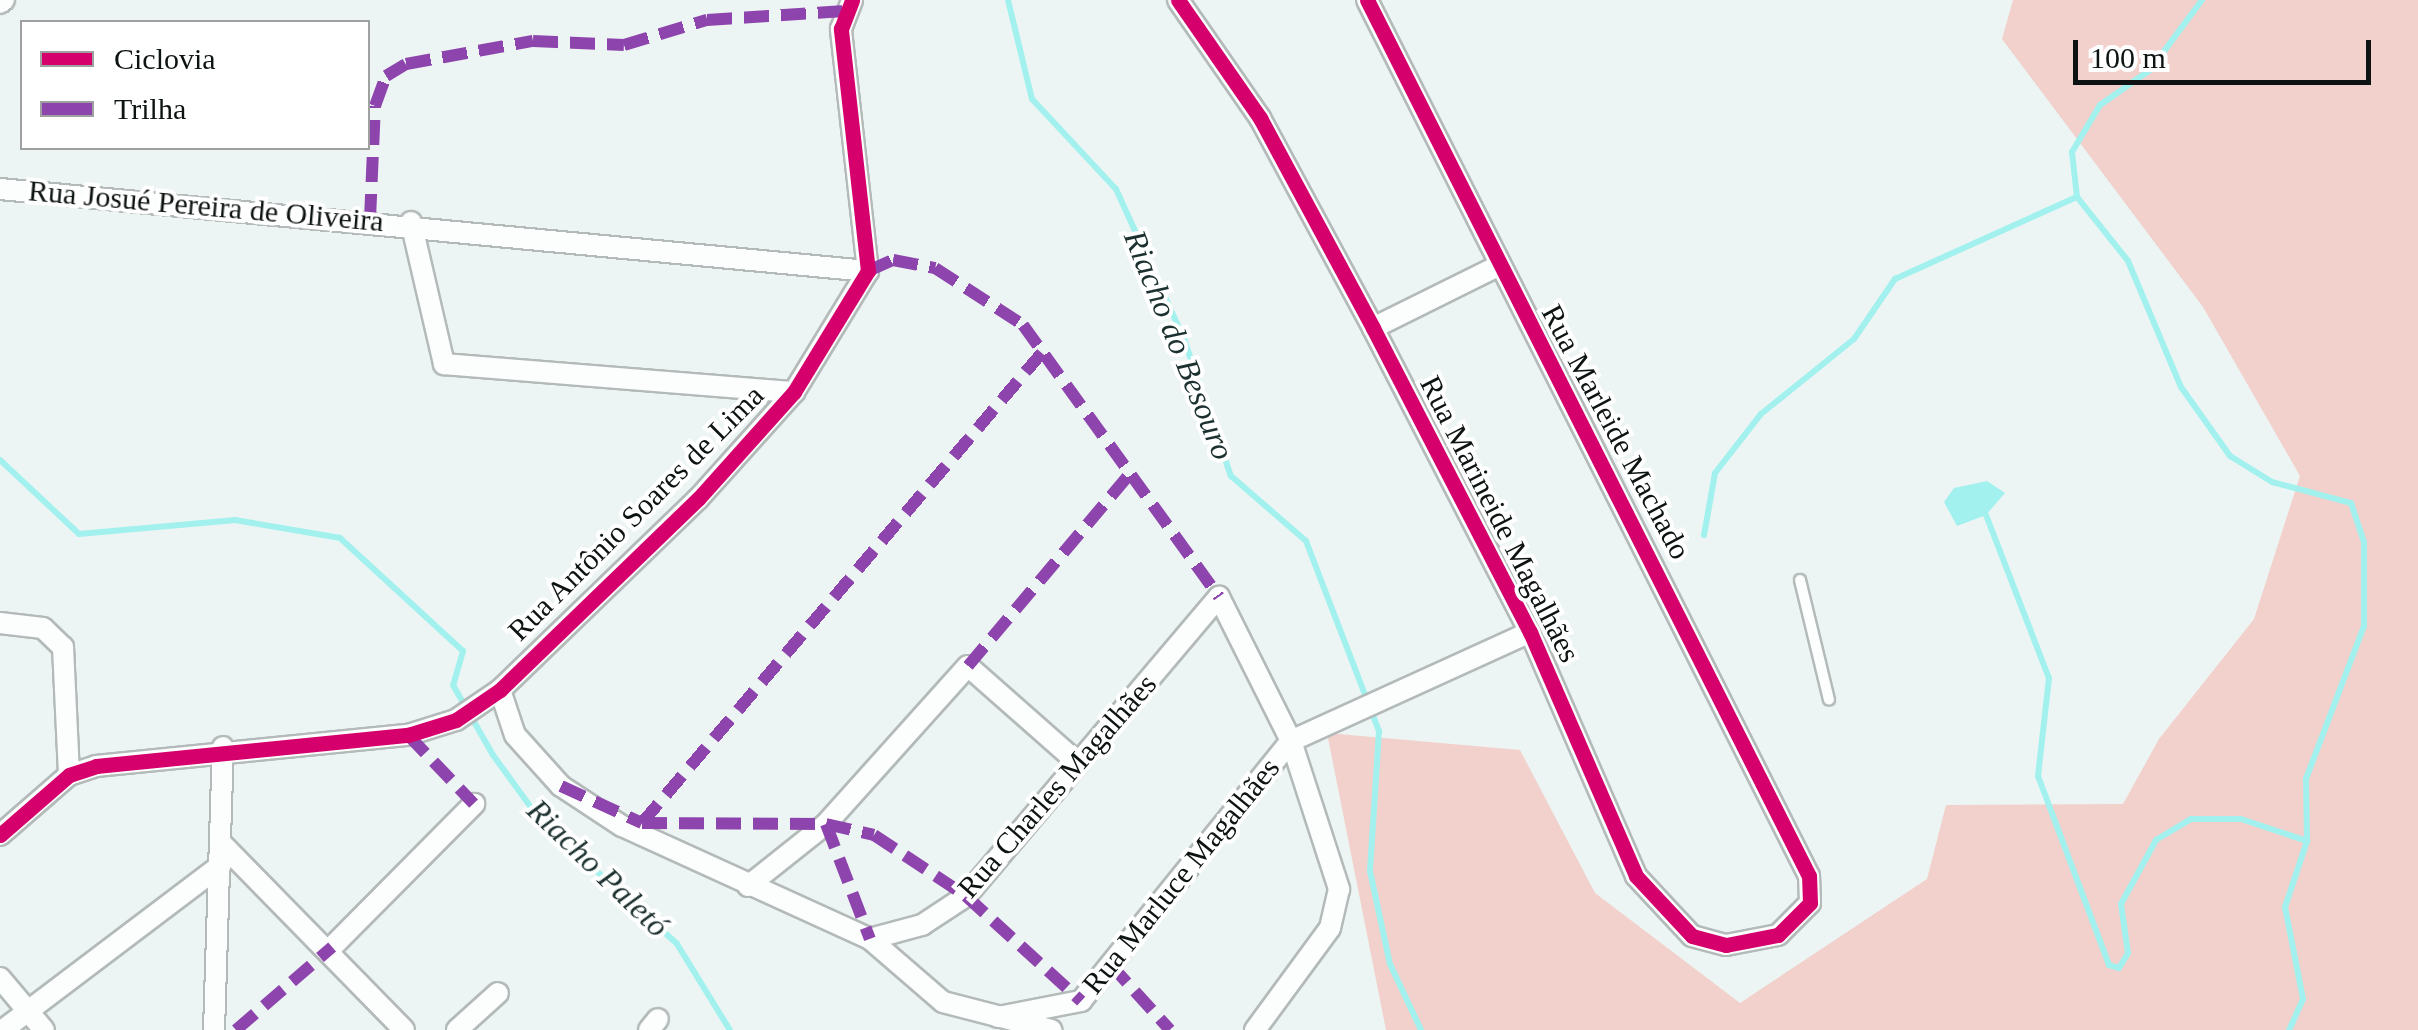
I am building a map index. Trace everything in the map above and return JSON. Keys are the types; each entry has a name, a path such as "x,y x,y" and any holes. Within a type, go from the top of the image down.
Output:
{"street":[{"path":"852,0 841,30 868,271"},
{"name":"Rua Marineide Magalhães","path":"1178,0 1260,118 1530,632 1605,813 1665,913 1692,936 1755,942 1802,918 1812,891"},
{"name":"Rua Marleide Machado","path":"1366,0 1496,266 1583,417 1812,891"},
{"name":"Rua Josué Pereira de Oliveira","path":"0,189 412,222 868,271"},
{"path":"412,222 444,364 794,392"},
{"path":"1372,328 1496,266"},
{"name":"Rua Antônio Soares de Lima","path":"68,775 223,748 408,734 465,714 500,690 794,392 868,271"},
{"name":"Rua Charles Magalhães","path":"870,939 922,925 966,896 1219,596 1291,741"},
{"path":"0,623 43,628 63,646 68,775 0,835"},
{"name":"Rua Marluce Magalhães","path":"998,1017 1080,1001 1291,741 1530,632"},
{"path":"748,886 826,824 968,666 1078,762"},
{"path":"500,690 515,736 561,786 653,844 870,939 942,1002 1051,1030"},
{"path":"1255,1030 1339,907 1291,741"},
{"path":"214,1030 223,748"},
{"path":"332,947 474,804"},
{"path":"222,854 332,947 404,1030"},
{"path":"3,1030 222,854"},
{"path":"0,978 44,1030"},
{"path":"457,1030 498,993"}],"lane":[{"path":"1800,580 1829,700"}],"shaded area":[{"path":"2013,0 2418,0 2418,1030 1386,1030 1327,733 1520,750 1595,893 1740,1003 1927,879 1946,805 2123,804 2159,739 2254,619 2300,476 2203,307 2002,39"}],"water":[{"path":"1987,481 2005,493 1986,515 1957,526 1944,502 1954,488"}],"waterway":[{"name":"Riacho do Besouro","path":"1008,0 1032,99 1116,189 1184,339 1231,476 1306,541 1379,731 1370,871 1390,964 1421,1030"},
{"path":"2202,0 2150,70 2100,105 2072,152 2077,197 2128,261 2181,387 2230,456 2272,482 2351,503 2364,542 2364,626 2306,779 2307,841 2285,907 2303,999 2289,1030"},
{"path":"1704,535 1715,473 1761,414 1854,339 1895,279 2077,197"},
{"name":"Riacho Paletó","path":"0,460 79,534 235,520 340,538 463,651 453,685 493,755 540,820 677,944 730,1030"},
{"path":"1986,515 2049,678 2038,776 2109,965 2119,968 2128,953 2121,904 2156,840 2191,819 2241,819 2307,841"}],"marked path":[{"path":"370,219 375,106 386,76 406,64 533,41 624,45 707,20 845,11"},
{"path":"868,271 893,260 935,268 1023,325 1219,597"},
{"path":"642,823 1046,348"},
{"path":"968,666 1134,469"},
{"path":"408,735 474,804"},
{"path":"561,786 642,823 826,824 874,835 966,896 1081,1001"},
{"path":"826,824 870,939"},
{"path":"236,1030 332,947"},
{"path":"1110,964 1170,1030"}],"cycle path":[{"path":"0,835 69,775 96,766 408,735 456,720 500,690 698,499 794,392 868,271 841,29 852,0"},
{"path":"1178,0 1260,118 1373,328 1530,632 1636,876 1692,936 1726,945 1778,935 1810,903 1809,876 1367,0"}]}
